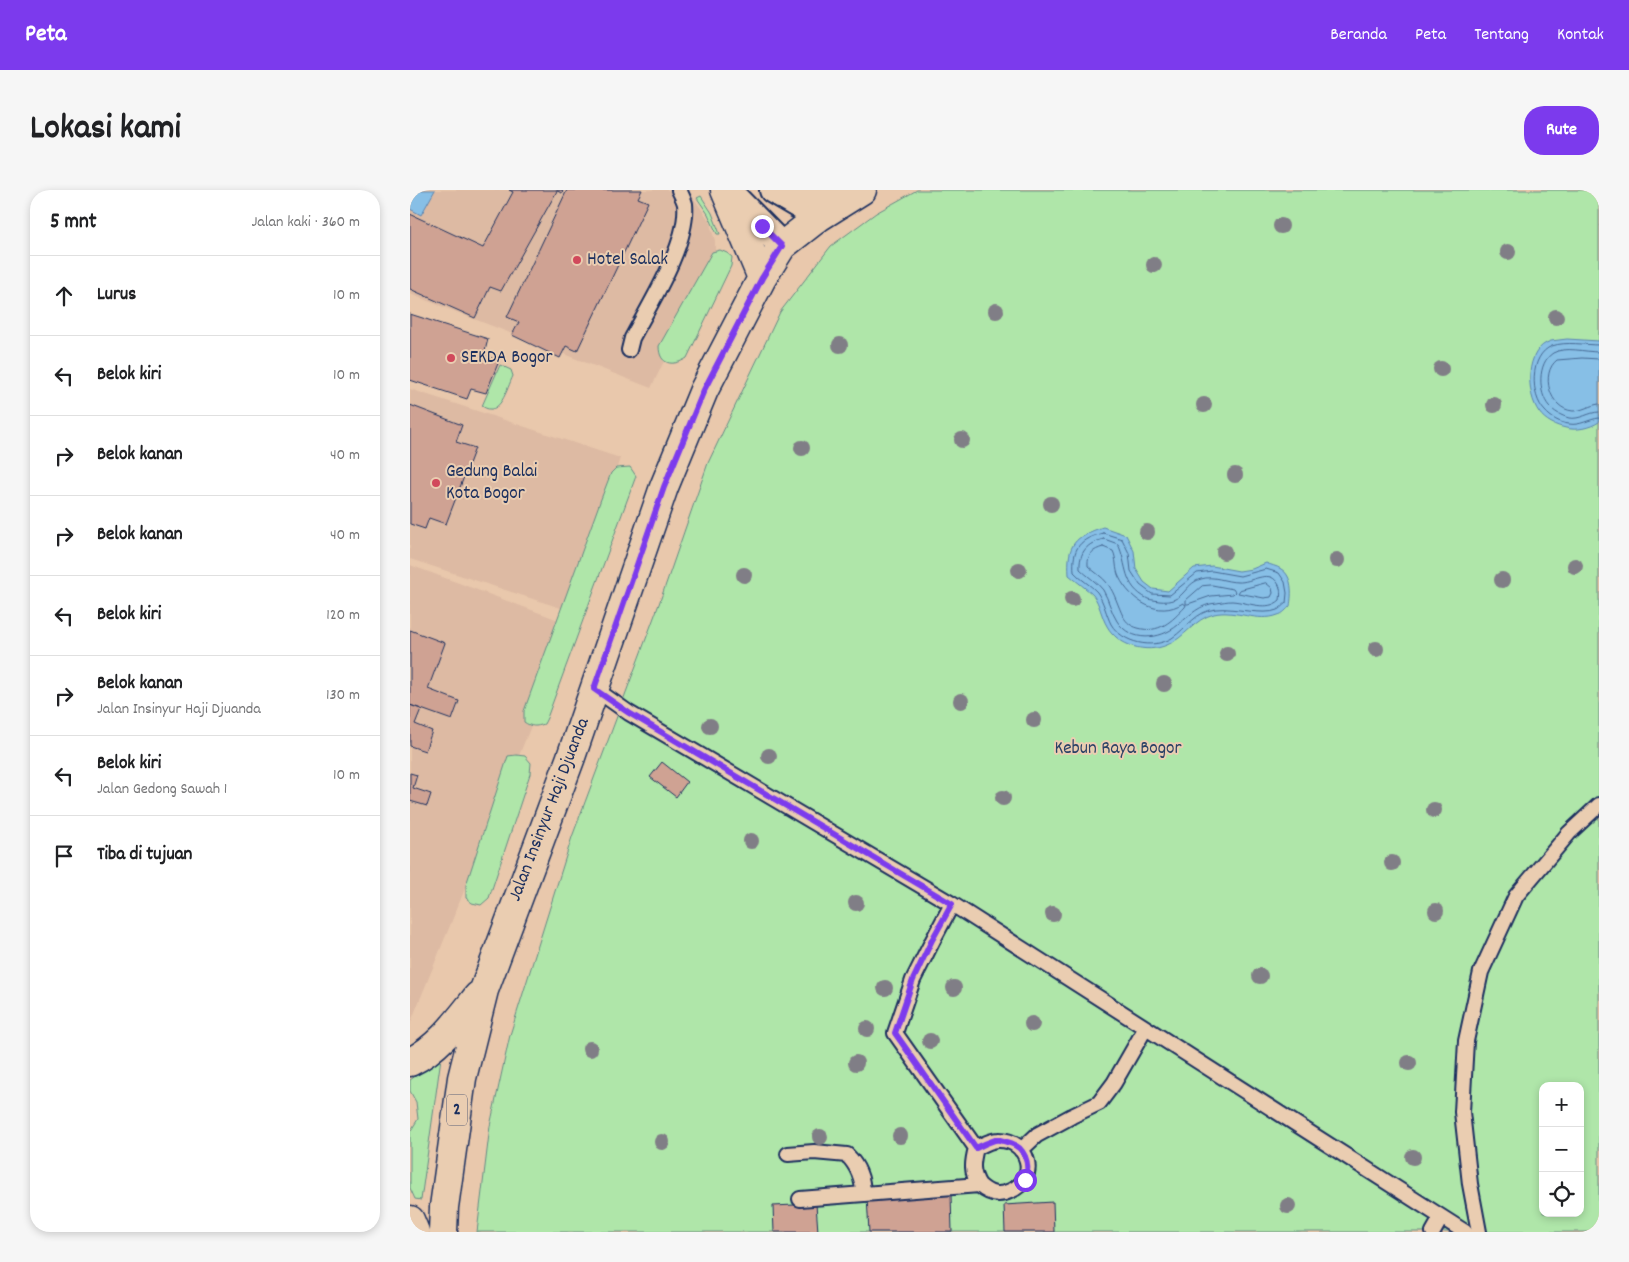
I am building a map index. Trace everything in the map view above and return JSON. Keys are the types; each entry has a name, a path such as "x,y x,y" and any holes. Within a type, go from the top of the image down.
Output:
{"main road":[{"path":"726,190 762,278"},
{"path":"807,190 854,195"},
{"name":"Jalan Insinyur Haji Djuanda","path":"443,1232 444,1207 462,1078 484,990 594,689 664,487 704,390 762,278 782,246 819,217 854,195"},
{"path":"410,1062 447,1035 484,990"},
{"path":"410,1220 415,1232"}],"street":[{"path":"726,190 782,246"},
{"path":"773,190 819,217"}],"lane":[{"path":"629,350 632,338 680,241 685,203 678,190"},
{"path":"594,689 629,713 952,904 1465,1232"},
{"path":"1479,1232 1470,1184 1462,1112 1466,1040 1481,972 1516,896 1569,833 1599,806"},
{"path":"952,904 913,980 895,1033 976,1148 972,1165 973,1176 979,1185 987,1192 1001,1195 1018,1188 1025,1180 1028,1173 1026,1158 1022,1150 1014,1143 997,1140 976,1148"},
{"path":"1022,1150 1037,1135 1099,1103 1114,1083 1145,1029"},
{"path":"788,1154 814,1152 847,1155 856,1163 863,1185 863,1194"},
{"path":"800,1198 979,1185"},
{"path":"1433,1232 1441,1218"}],"shaded area":[{"path":"410,190 688,190 709,220 715,241 715,257 651,388 410,294"},
{"path":"410,389 620,458 570,611 410,559"},
{"path":"410,565 572,625 410,1024"}],"green space":[{"name":"Kebun Raya Bogor","path":"917,190 1599,190 1599,1232 477,1232 490,1126 510,1035 572,837 659,604 708,463 780,312 831,246 876,213"},
{"path":"701,196 712,213 720,234 717,234 708,214 697,198"},
{"path":"720,250 732,257 731,266 687,358 677,363 664,361 661,357 659,346 712,252"},
{"path":"500,365 511,370 513,376 502,400 494,408 488,409 482,406"},
{"path":"630,467 636,476 547,718 544,724 531,726 524,722 524,711 601,499 611,473 616,468"},
{"path":"508,756 525,756 531,763 530,774 489,898 481,905 472,903 466,898 466,885"},
{"path":"441,1058 421,1200 415,1199 410,1188 410,1132 418,1119 416,1102 410,1091 410,1080"}],"water":[{"path":"410,190 435,190 421,215 410,209"},
{"path":"1567,339 1599,341 1599,422 1583,428 1566,428 1555,424 1541,415 1535,404 1530,384 1532,362 1536,353 1542,346 1551,341"},
{"path":"1103,527 1126,535 1134,551 1136,569 1144,582 1153,589 1168,591 1194,568 1212,566 1239,571 1252,569 1266,563 1279,568 1288,576 1291,591 1290,606 1282,614 1263,618 1230,613 1207,616 1173,642 1159,648 1142,648 1125,643 1118,639 1107,626 1093,595 1069,575 1069,556 1074,543 1085,534"}],"building":[{"name":"Hotel Salak","path":"509,190 563,190 562,193 557,191 501,291 490,287 475,318 410,289 410,214 483,248 513,192"},
{"name":"Hotel Salak","path":"567,190 642,190 638,198 648,202 577,351 566,346 560,358 512,335 519,322 507,317"},
{"name":"SEKDA Bogor","path":"410,314 488,339 484,355 499,361 486,393 471,389 467,399 410,380"},
{"name":"Gedung Balai Kota Bogor","path":"410,405 462,425 456,442 475,448 446,524 429,518 425,529 410,524"},
{"path":"410,630 445,643 428,689 459,701 452,720 410,705"},
{"path":"410,705 421,709 415,724 432,731 425,751 410,746"},
{"path":"662,762 687,782 676,797 650,777"},
{"path":"410,773 417,775 413,788 431,794 427,806 410,801"},
{"path":"951,1194 952,1232 869,1232 867,1197"},
{"path":"1053,1202 1054,1232 1005,1232 1004,1205"},
{"path":"816,1204 818,1232 774,1232 773,1206"}],"place":[{"name":"Hotel Salak","path":"577,260"},
{"name":"SEKDA Bogor","path":"451,358"},
{"name":"Gedung Balai Kota Bogor","path":"436,483"}],"route":[{"path":"762,226 782,246 762,278 704,390 664,487 594,689 629,713 952,904 913,980 895,1033 976,1148 997,1140 1014,1143 1022,1150 1028,1165 1028,1173 1025,1180"}]}
